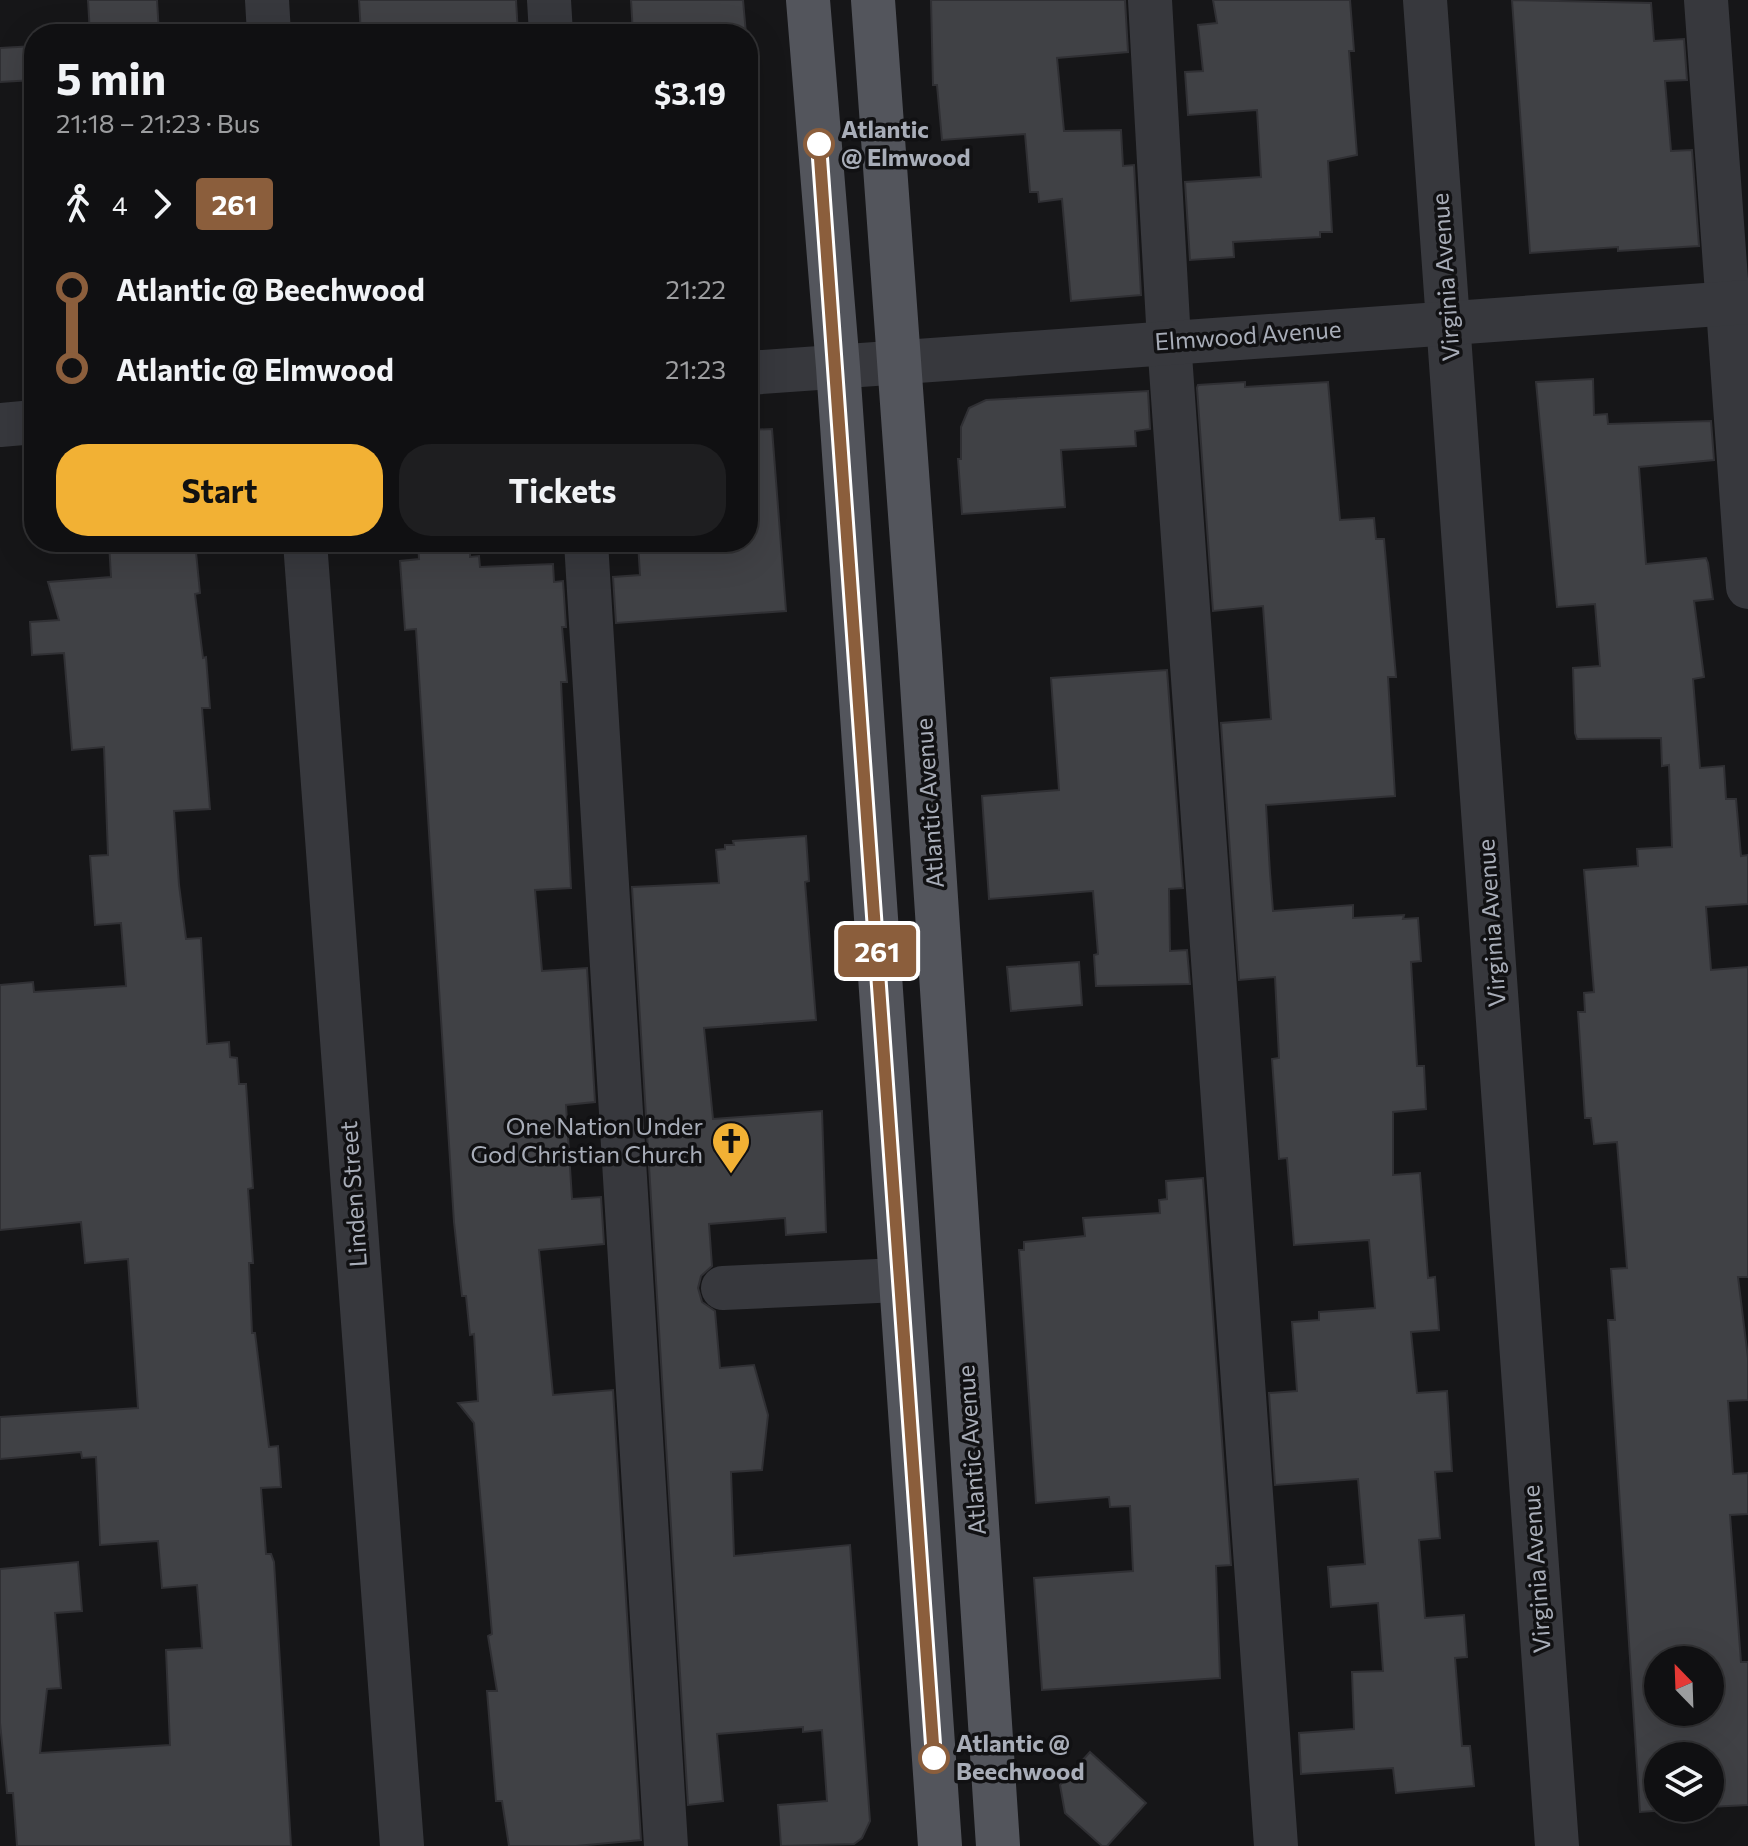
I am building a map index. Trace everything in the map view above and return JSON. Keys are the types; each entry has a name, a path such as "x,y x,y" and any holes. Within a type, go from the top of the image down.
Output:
{"main road":[{"path":"808,0 838,367 940,1846"},
{"name":"Atlantic Avenue","path":"873,0 900,363 998,1846"}],"street":[{"path":"267,0 268,24"},
{"path":"549,0 550,24"},
{"path":"1150,0 1169,341 1276,1846"},
{"name":"Virginia Avenue","path":"1425,0 1557,1846"},
{"path":"1706,0 1738,303 1748,587"},
{"name":"Elmwood Avenue","path":"758,372 1738,303"},
{"path":"0,425 24,423"},
{"name":"Linden Street","path":"306,552 402,1846"},
{"path":"587,552 666,1846"},
{"path":"723,1288 899,1280"}],"building":[{"path":"88,0 157,0 158,24 89,24"},
{"path":"359,0 516,0 517,24 360,24"},
{"path":"631,0 743,0 745,24 632,24"},
{"path":"931,0 1125,0 1128,52 1057,58 1064,131 1121,130 1123,166 1134,165 1141,295 1071,301 1062,199 1039,202 1038,192 1030,192 1025,134 942,140 937,85 933,85"},
{"path":"1213,0 1350,0 1354,51 1349,51 1357,155 1328,161 1332,232 1320,232 1320,237 1233,242 1234,257 1190,260 1185,182 1261,177 1257,110 1188,115 1185,72 1203,71 1198,25 1217,23"},
{"path":"1512,0 1651,3 1654,41 1684,39 1687,80 1665,81 1671,151 1692,150 1699,246 1530,253"},
{"path":"24,47 24,81 0,82 0,48"},
{"path":"1593,379 1594,415 1607,414 1608,424 1711,421 1714,460 1639,467 1646,564 1706,558 1708,563 1713,599 1694,601 1704,677 1693,679 1700,768 1724,766 1726,799 1736,799 1741,856 1748,855 1748,904 1706,907 1711,970 1748,967 1748,1277 1738,1277 1748,1358 1748,1400 1728,1401 1733,1474 1748,1473 1748,1514 1730,1515 1741,1662 1748,1662 1748,1805 1724,1806 1724,1742 1644,1742 1644,1812 1640,1812 1608,1320 1615,1320 1611,1269 1627,1268 1617,1142 1594,1144 1591,1118 1585,1118 1578,1012 1585,1012 1584,993 1594,992 1584,870 1638,866 1637,849 1672,847 1669,765 1662,766 1661,738 1577,739 1573,668 1600,666 1595,604 1557,607 1536,382"},
{"path":"1245,382 1245,387 1328,382 1340,520 1374,518 1376,539 1384,539 1396,677 1388,677 1395,796 1266,805 1270,873 1273,911 1353,905 1353,918 1404,915 1403,919 1418,918 1421,961 1411,962 1417,1066 1424,1066 1426,1109 1393,1112 1393,1175 1420,1173 1428,1278 1435,1277 1439,1330 1411,1332 1417,1393 1447,1391 1452,1471 1435,1472 1440,1538 1419,1540 1425,1618 1464,1615 1467,1657 1455,1658 1462,1746 1470,1746 1474,1786 1396,1793 1393,1768 1301,1774 1299,1733 1354,1729 1352,1672 1383,1671 1378,1603 1331,1607 1328,1567 1365,1564 1358,1479 1275,1485 1269,1393 1297,1391 1292,1322 1319,1320 1319,1312 1375,1308 1369,1240 1294,1245 1287,1158 1279,1159 1272,1059 1279,1058 1275,977 1239,980 1221,723 1271,719 1263,606 1213,611 1197,388 1198,385"},
{"path":"1148,391 1150,429 1135,431 1136,446 1061,450 1065,507 962,514 958,459 961,459 961,427 969,408 986,400"},
{"path":"772,429 786,611 616,623 613,577 640,575 639,552 758,552 758,430"},
{"path":"110,552 196,552 200,593 195,594 203,658 206,657 210,708 202,708 210,809 174,811 179,885 186,939 201,938 207,1044 229,1042 230,1057 237,1058 239,1084 246,1084 253,1188 248,1189 253,1263 249,1263 252,1333 255,1333 269,1447 278,1446 281,1487 261,1488 266,1554 271,1554 274,1562 291,1846 17,1846 13,1793 7,1793 0,1723 0,1569 78,1562 82,1611 55,1613 61,1688 47,1689 40,1753 170,1745 166,1650 202,1648 197,1585 162,1588 158,1541 100,1545 96,1457 82,1458 81,1452 0,1459 0,1417 138,1408 128,1259 85,1263 81,1222 0,1230 0,985 33,982 34,992 126,986 121,923 95,925 90,856 108,855 104,747 72,750 64,653 32,655 30,622 59,620 48,582 111,577"},
{"path":"419,552 470,552 470,557 479,556 480,567 553,564 554,582 563,581 566,627 562,627 567,682 561,682 571,888 535,890 542,971 587,968 595,1102 566,1105 572,1199 601,1197 604,1244 539,1250 553,1395 613,1390 641,1840 576,1846 509,1846 502,1801 496,1801 487,1691 497,1691 488,1636 492,1634 474,1423 458,1403 478,1401 474,1334 470,1335 466,1296 462,1296 454,1222 416,629 405,630 400,561 419,559"},
{"path":"1167,670 1183,888 1169,889 1170,951 1187,950 1190,984 1096,986 1094,955 1098,954 1093,891 989,899 982,796 1059,790 1051,678"},
{"path":"806,836 809,881 805,882 816,1020 704,1028 713,1119 822,1111 826,1232 786,1235 785,1218 709,1224 712,1266 701,1276 698,1288 702,1302 715,1311 720,1368 754,1365 768,1415 762,1470 731,1472 734,1556 850,1545 870,1821 862,1838 854,1844 781,1846 778,1805 827,1801 822,1730 803,1732 803,1727 717,1734 723,1801 688,1805 632,887 719,883 716,850 725,849 725,845 734,845 733,841"},
{"path":"1079,962 1082,1005 1011,1011 1007,967"},
{"path":"1203,1178 1231,1565 1216,1566 1220,1678 1042,1690 1034,1578 1133,1571 1130,1506 1110,1507 1109,1497 1036,1503 1019,1250 1024,1250 1024,1242 1085,1236 1083,1218 1160,1213 1159,1200 1167,1199 1166,1181"},
{"path":"1090,1752 1146,1803 1107,1846 1102,1846 1065,1813 1060,1785"}],"bus line":[{"name":"261","path":"819,144 838,367 934,1758"}],"place":[{"name":"Atlantic @ Elmwood","path":"819,144"},
{"name":"One Nation Under God Christian Church","path":"731,1175"},
{"name":"Atlantic @ Beechwood","path":"934,1758"}]}
